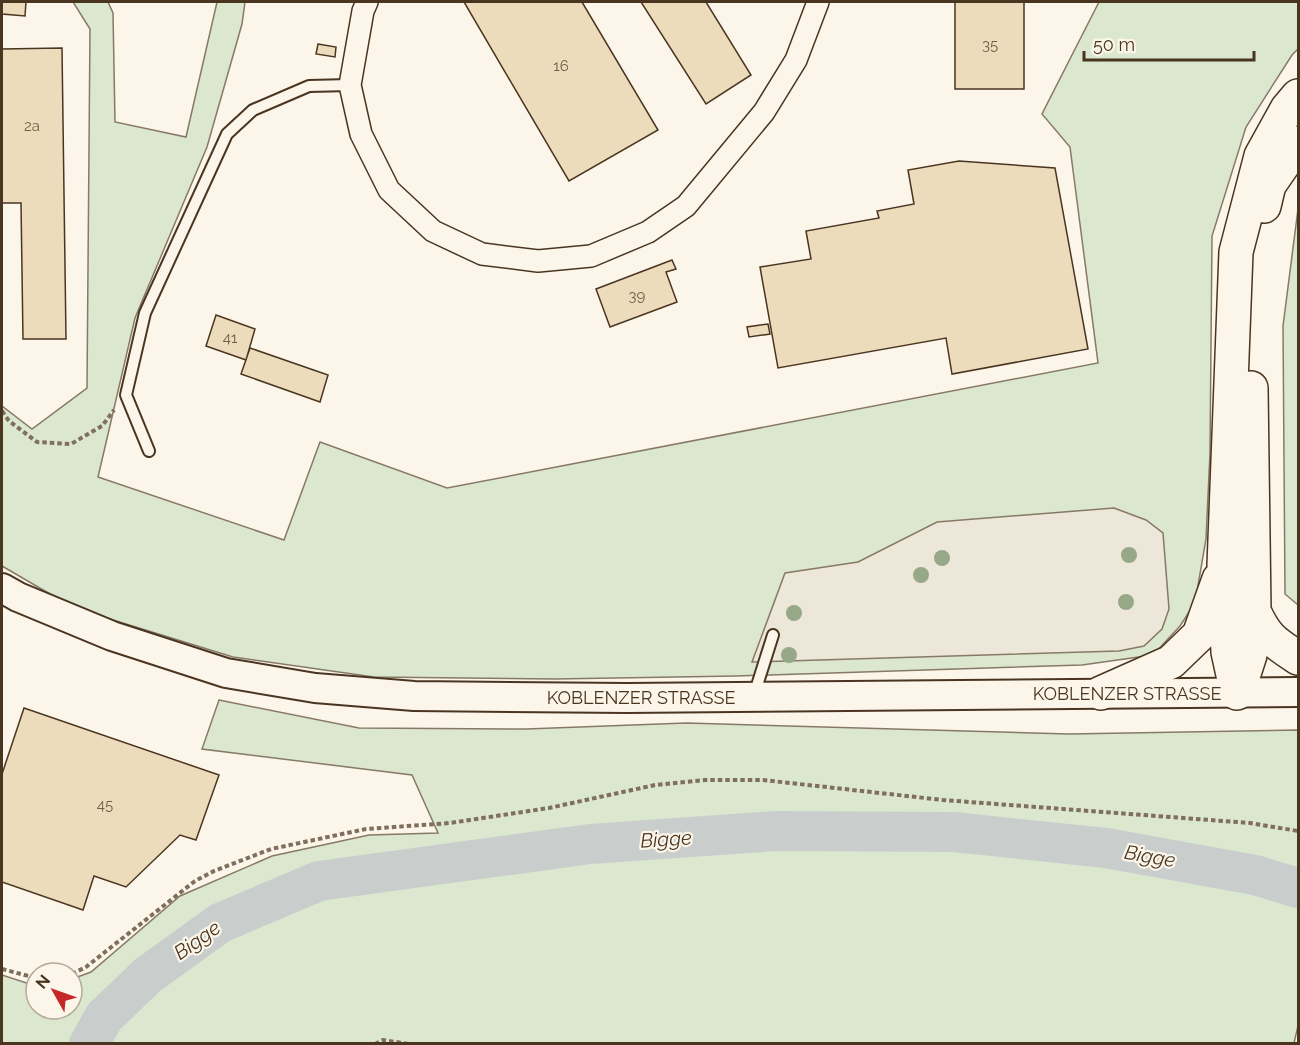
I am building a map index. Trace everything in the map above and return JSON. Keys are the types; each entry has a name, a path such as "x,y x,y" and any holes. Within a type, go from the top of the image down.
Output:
{"highway":[{"path":"1237,693 1228,652 1224,566 1236,252 1261,156 1287,109 1299,96"},
{"path":"1237,693 1250,656 1254,610 1251,264 1269,185 1299,143"},
{"path":"1101,693 1171,662 1199,635 1224,566"},
{"path":"1254,610 1263,630 1274,642 1299,657"}],"main road":[{"name":"KOBLENZER STRASSE","path":"2,588 18,597 112,636 226,673 315,688 414,696 1299,692"}],"street":[{"path":"367,2 363,11 351,85 361,134 389,190 433,231 483,254 538,261 591,256 648,232 686,206 764,112 796,60 818,2"}],"lane":[{"path":"149,451 126,395 146,313 227,134 254,110 309,86 351,85"},
{"path":"753,696 773,635"}],"path":[{"path":"2,411 9,421 37,442 71,444 102,426 126,395"},
{"path":"84,968 195,881 214,871 271,849 366,829 450,823 549,808 655,786 705,780 763,780 943,800 1250,823 1299,831"},
{"path":"2,969 24,975"},
{"path":"375,1044 383,1040 409,1044"}],"green space":[{"path":"73,2 108,2 113,13 115,122 186,137 217,2 245,2 242,24 207,147 135,318 98,477 284,540 320,442 447,488 1098,363 1070,147 1042,114 1099,2 1298,2 1298,49 1246,127 1212,236 1210,453 1206,539 1195,603 1180,626 1153,655 1082,665 736,676 554,679 374,677 233,657 74,608 2,566 2,406 32,429 87,388 90,29"},
{"path":"1298,209 1298,605 1285,594 1283,326"},
{"path":"219,700 359,728 526,729 686,723 1069,734 1298,730 1298,875 1188,856 1186,876 1254,885 1298,899 1298,1026 1294,1043 2,1043 2,975 24,982 24,1021 84,1021 84,975 91,972 180,896 272,856 369,835 438,833 412,775 202,749"}],"shaded area":[{"path":"1114,508 1146,520 1163,533 1169,609 1162,629 1144,646 1119,651 752,662 785,573 858,562 937,522"}],"building":[{"path":"2,2 26,2 25,16 2,14"},
{"path":"464,2 582,2 658,130 569,181"},
{"path":"641,2 706,2 751,75 706,104"},
{"path":"955,2 1024,2 1024,89 955,89"},
{"path":"318,44 336,47 335,57 316,54"},
{"path":"62,48 66,339 23,339 21,203 2,203 2,49"},
{"path":"959,161 1055,168 1088,349 952,374 946,338 778,368 760,267 811,259 806,231 879,218 877,211 914,204 908,170"},
{"path":"672,260 676,269 666,272 677,302 610,327 596,289"},
{"path":"216,315 255,329 246,360 206,346"},
{"path":"768,324 770,334 749,337 747,327"},
{"path":"250,348 328,375 320,402 241,374"},
{"path":"24,708 219,775 196,840 180,835 126,887 94,876 83,910 2,882 2,774"}],"waterway":[{"name":"Bigge","path":"89,1044 104,1017 148,975 220,923 319,881 590,844 777,831 954,832 1106,848 1255,875 1298,888"}]}
